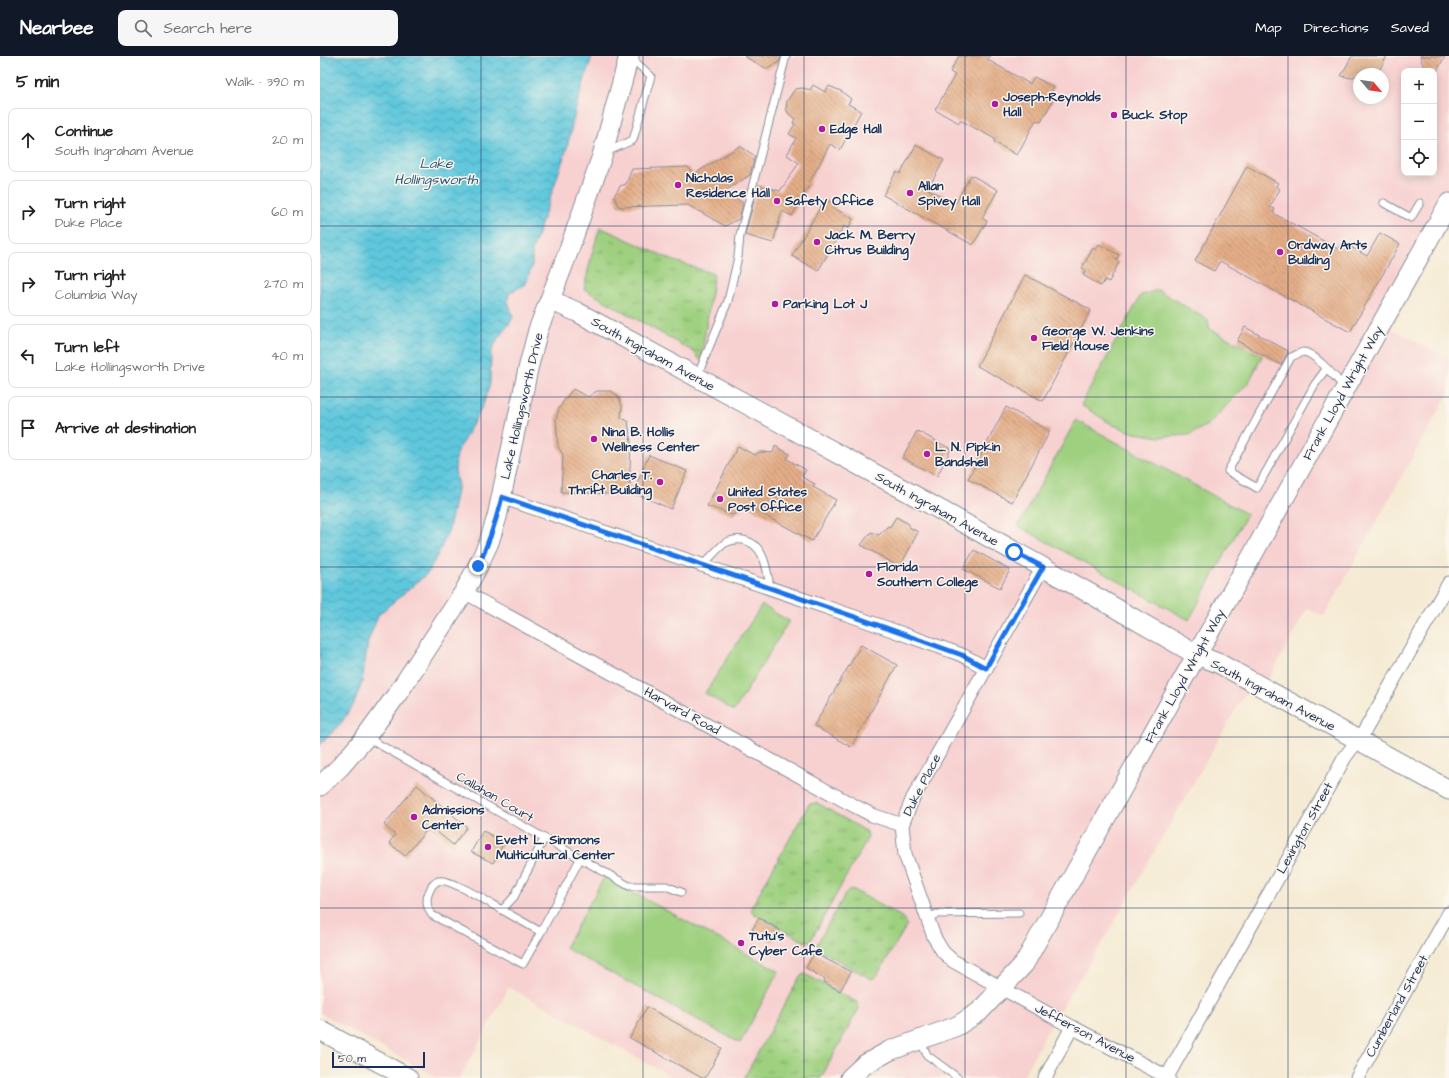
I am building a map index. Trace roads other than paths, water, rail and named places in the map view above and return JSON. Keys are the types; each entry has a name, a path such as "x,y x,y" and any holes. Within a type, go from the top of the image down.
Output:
{"street":[{"name":"Lake Hollingsworth Drive","path":"320,786 340,767 366,737 398,693 464,592 489,542 502,497 528,369 538,330 584,210 603,153 629,56"},
{"name":"Frank Lloyd Wright Way","path":"857,1074 864,1065 889,1051 957,1026 979,1012 1024,964 1346,389 1447,212"},
{"name":"South Ingraham Avenue","path":"550,300 577,312 1043,567 1197,655 1220,664 1449,790"},
{"path":"502,497 962,655 986,668"},
{"name":"Duke Place","path":"1002,988 953,960 943,952 934,937 905,854 902,825 913,798 1043,567"},
{"name":"Lexington Street","path":"1168,1078 1342,763 1364,732 1386,695 1449,583"},
{"name":"Harvard Road","path":"464,592 849,803 872,815 902,825"},
{"name":"Cumberland Street","path":"1357,1078 1449,913"},
{"name":"Jefferson Avenue","path":"1002,988 1168,1078"},
{"path":"1045,1078 1072,1027"},
{"path":"320,1030 408,1078"}],"lane":[{"path":"603,153 633,140 651,76 629,56"},
{"path":"697,378 728,301 738,257 740,235 786,56"},
{"path":"1384,203 1411,218 1420,203"},
{"path":"1326,369 1315,384 1257,488 1228,471 1291,357 1301,352 1309,354 1326,369 1346,389"},
{"path":"703,565 726,543 737,539 746,541 756,547 764,559 770,588"},
{"name":"Callahan Court","path":"366,737 544,839 630,886 666,886 681,892"},
{"path":"502,910 514,897 544,839"},
{"path":"541,932 477,895 448,881 439,880 432,885 426,897 427,909 432,915 523,964 541,932 580,859"},
{"path":"927,918 937,914 1019,913"},
{"path":"919,1040 927,1055 958,1078"}],"water":[{"name":"Lake Hollingsworth","path":"320,56 592,56 576,108 567,148 532,251 532,266 526,284 509,293 508,301 513,317 498,338 491,353 490,384 483,405 456,454 455,471 458,486 449,529 428,573 379,614 368,641 362,682 354,704 341,723 320,745"}],"place":[{"name":"Joseph-Reynolds Hall","path":"995,104"},
{"name":"Buck Stop","path":"1114,115"},
{"name":"Edge Hall","path":"822,129"},
{"name":"Nicholas Residence Hall","path":"678,185"},
{"name":"Allan Spivey Hall","path":"910,193"},
{"name":"Safety Office","path":"777,201"},
{"name":"Jack M. Berry Citrus Building","path":"817,242"},
{"name":"Ordway Arts Building","path":"1280,252"},
{"name":"Parking Lot J","path":"775,304"},
{"name":"George W. Jenkins Field House","path":"1034,338"},
{"name":"Nina B. Hollis Wellness Center","path":"594,439"},
{"name":"L. N. Pipkin Bandshell","path":"927,454"},
{"name":"Charles T. Thrift Building","path":"660,482"},
{"name":"United States Post Office","path":"720,499"},
{"name":"Florida Southern College","path":"869,574"},
{"name":"Admissions Center","path":"414,817"},
{"name":"Evett L. Simmons Multicultural Center","path":"488,847"},
{"name":"Tutu's Cyber Cafe","path":"741,943"}]}
